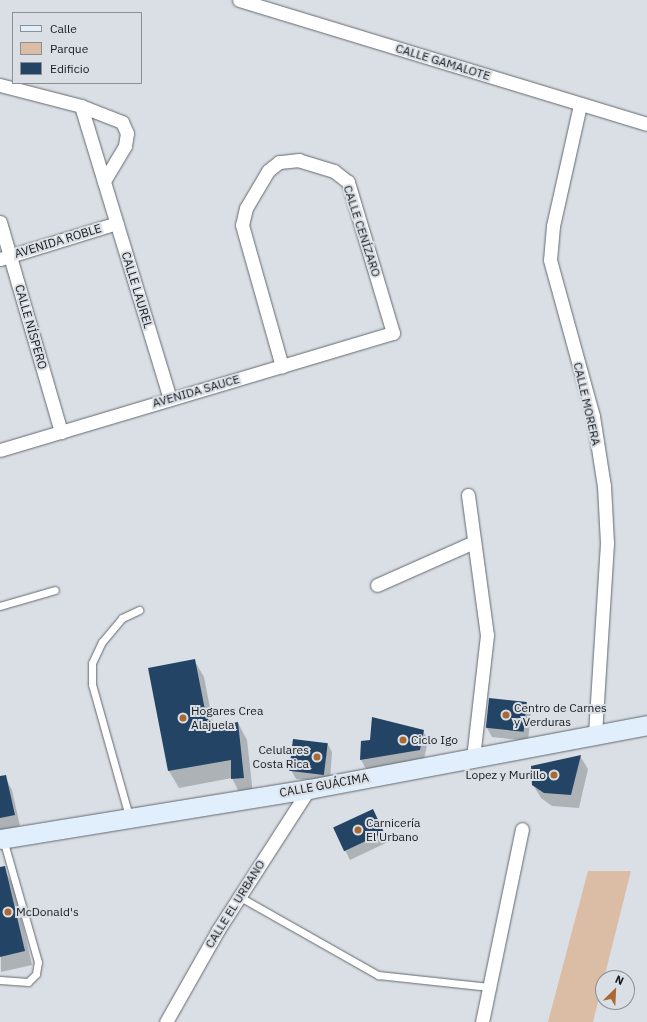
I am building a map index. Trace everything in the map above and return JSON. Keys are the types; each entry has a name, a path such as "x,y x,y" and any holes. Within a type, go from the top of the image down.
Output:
{"main road":[{"name":"CALLE GUÁCIMA","path":"2,839 129,816 309,789 647,725"}],"street":[{"name":"CALLE GAMALOTE","path":"239,0 580,105 647,124"},
{"path":"0,85 81,106 112,116 122,122 126,133 117,164 104,181"},
{"name":"CALLE MORERA","path":"580,105 553,226 550,260 593,416 604,486 607,543 595,734"},
{"name":"CALLE LAUREL","path":"81,106 170,399"},
{"name":"CALLE CENÍZARO","path":"282,366 242,225 246,208 268,171 279,162 299,160 318,164 348,182 393,333"},
{"name":"CALLE NÍSPERO","path":"0,222 5,257 61,432"},
{"name":"AVENIDA ROBLE","path":"5,257 117,223"},
{"name":"AVENIDA SAUCE","path":"0,450 393,333"},
{"path":"468,495 487,635 473,758"},
{"path":"377,585 474,542"},
{"name":"CALLE EL URBANO","path":"166,1022 240,897 309,789"},
{"path":"482,1022 522,829"}],"lane":[{"path":"0,606 55,590"},
{"path":"129,816 92,684 92,663 102,642 122,618 138,610"},
{"path":"0,980 28,982 36,974 38,962 2,839"},
{"path":"240,897 378,975 489,987"}],"green space":[{"path":"588,871 631,871 606,970 595,970 596,1010 593,1022 548,1022"}],"building":[{"name":"Hogares Crea Alajuela","path":"195,659 205,710 212,727 238,722 244,778 231,779 231,760 168,771 148,668"},
{"name":"Centro de Carnes y Verduras","path":"489,698 527,702 524,732 486,728"},
{"path":"372,717 424,730 420,750 360,760 361,741 370,740"},
{"path":"293,739 328,743 324,775 289,771"},
{"name":"Lopez y Murillo","path":"581,755 571,795 544,793 532,785 531,766"},
{"path":"6,775 15,815 0,818 0,776"},
{"name":"Carnicería El Urbano","path":"373,809 384,833 344,851 333,828"},
{"name":"McDonald's","path":"5,866 25,951 0,957 0,867"}],"place":[{"name":"Centro de Carnes y Verduras","path":"506,715"},
{"name":"Hogares Crea Alajuela","path":"183,718"},
{"name":"Ciclo Igo","path":"403,740"},
{"name":"Celulares Costa Rica","path":"317,757"},
{"name":"Lopez y Murillo","path":"554,775"},
{"name":"Carnicería El Urbano","path":"358,830"},
{"name":"McDonald's","path":"8,912"}]}
